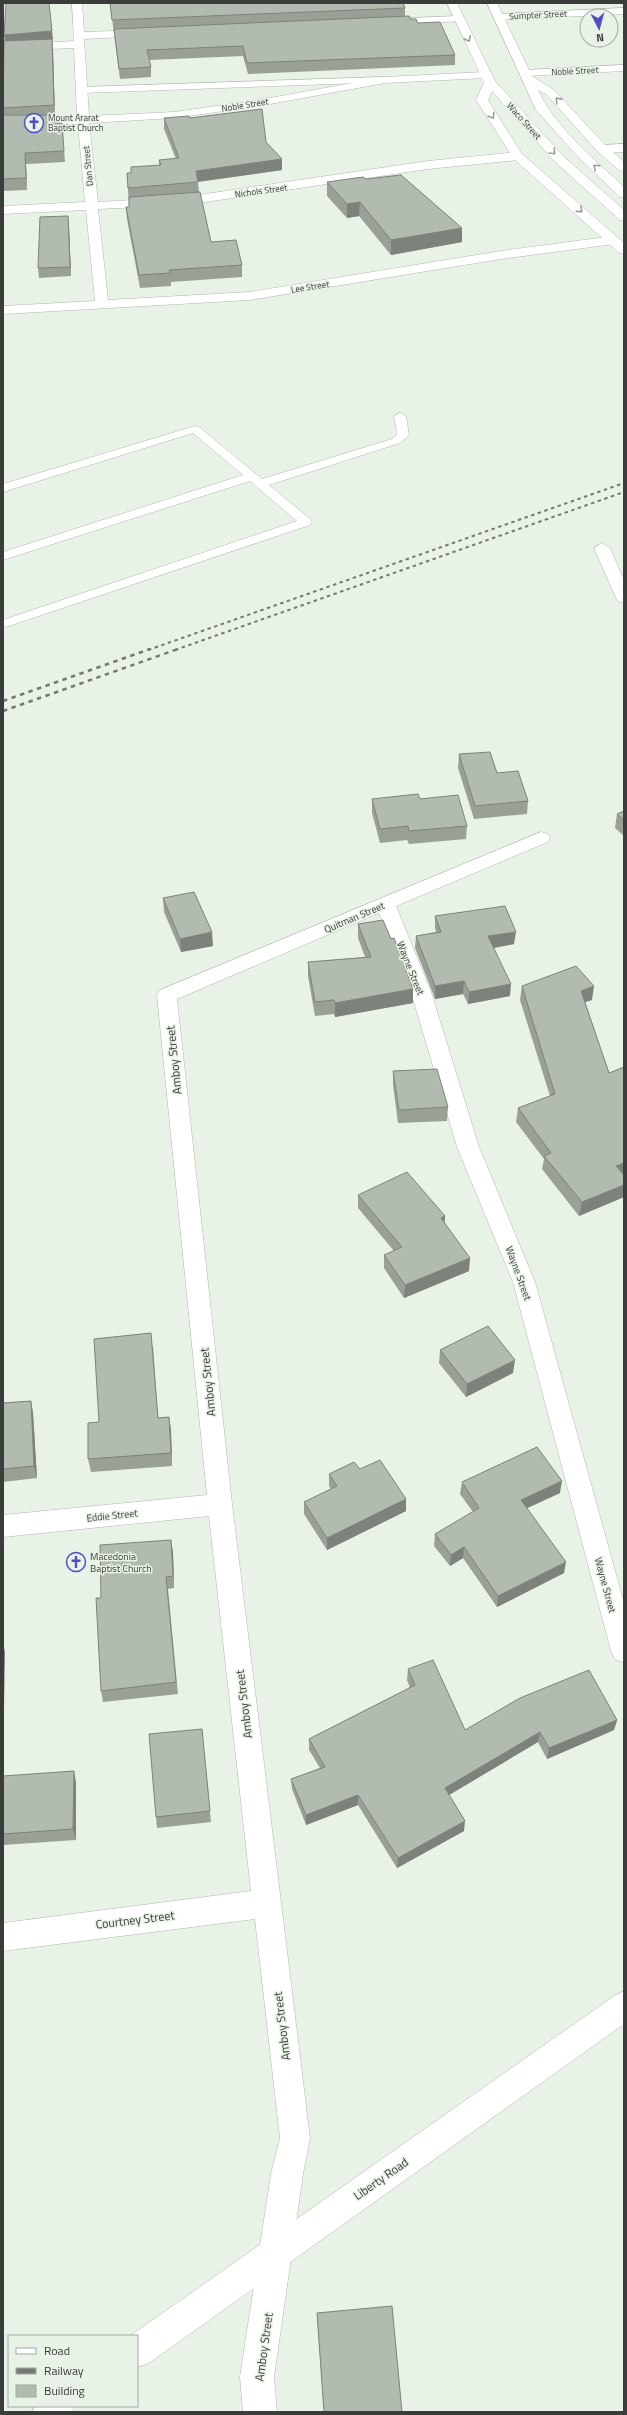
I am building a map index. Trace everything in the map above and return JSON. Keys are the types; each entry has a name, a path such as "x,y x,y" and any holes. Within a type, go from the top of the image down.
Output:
{"street":[{"name":"Dan Street","path":"77,3 83,120 102,304"},
{"name":"Waco Street","path":"452,3 488,78 514,112 560,159 624,217"},
{"name":"Waco Street","path":"492,3 542,110 584,156 624,194"},
{"name":"Sumpter Street","path":"499,17 624,11"},
{"path":"380,22 458,18"},
{"path":"3,48 153,33"},
{"name":"Noble Street","path":"526,76 624,68"},
{"path":"526,76 550,92 602,149 624,168"},
{"path":"488,78 482,100 518,156 624,250"},
{"name":"Noble Street","path":"3,124 169,116 202,112 385,80 488,78"},
{"path":"602,149 624,148"},
{"name":"Nichols Street","path":"3,210 185,201 428,165 518,156"},
{"name":"Lee Street","path":"3,310 250,296 501,255 614,240"},
{"path":"602,548 624,598"},
{"name":"Quitman Street","path":"167,994 541,838"},
{"name":"Wayne Street","path":"385,904 421,992 468,1147 524,1282 624,1651"},
{"name":"Amboy Street","path":"167,994 220,1504 295,2138 287,2174 277,2253 257,2377 260,2412"},
{"name":"Eddie Street","path":"3,1526 220,1504"},
{"name":"Courtney Street","path":"3,1937 267,1903"},
{"name":"Liberty Road","path":"138,2350 624,2006"}],"lane":[{"path":"82,90 385,80"},
{"path":"3,556 256,480 396,441 403,435 400,416"},
{"path":"3,488 195,429 306,522 3,624"}],"building":[{"path":"6,3 49,3 52,31 4,35"},
{"path":"110,3 403,3 405,8 112,20"},
{"path":"409,16 410,19 416,19 418,23 440,22 455,55 247,63 243,46 147,50 151,67 119,69 114,29"},
{"path":"52,39 54,105 3,108 4,41"},
{"path":"262,109 266,142 282,159 196,171 198,182 128,188 127,173 131,173 131,167 161,165 159,160 179,158 164,118 189,116 190,118"},
{"path":"3,115 54,115 54,123 62,123 64,151 25,153 26,178 3,179"},
{"path":"401,175 462,228 391,240 360,202 347,204 327,182 363,177 366,179"},
{"path":"200,192 211,242 236,240 242,265 169,270 170,273 139,275 126,207 129,207 129,197"},
{"path":"68,216 70,267 38,268 40,217"},
{"path":"490,752 497,773 518,771 528,801 475,806 459,754"},
{"path":"418,794 420,799 458,795 467,826 409,831 408,826 380,829 372,799"},
{"path":"624,811 624,820 617,814"},
{"path":"194,892 212,932 180,939 163,898"},
{"path":"505,906 516,932 488,936 511,984 469,992 464,981 435,986 416,936 441,932 435,916"},
{"path":"383,920 391,939 394,938 413,989 335,1003 334,1000 315,1002 308,962 371,957 358,924"},
{"path":"576,966 594,986 581,991 609,1073 624,1067 624,1163 616,1166 624,1175 624,1185 582,1202 544,1156 551,1153 518,1108 555,1094 522,986"},
{"path":"437,1069 448,1107 399,1110 393,1071"},
{"path":"407,1172 445,1216 441,1218 470,1258 405,1285 384,1255 402,1247 358,1195"},
{"path":"488,1326 515,1360 467,1384 440,1350"},
{"path":"151,1333 158,1418 169,1417 171,1453 88,1459 88,1423 99,1422 94,1339"},
{"path":"31,1401 34,1466 3,1469 3,1403"},
{"path":"537,1447 562,1481 521,1500 566,1562 498,1596 464,1547 451,1555 435,1534 479,1508 462,1482"},
{"path":"380,1460 406,1499 327,1538 304,1502 337,1486 329,1474 354,1462 360,1469"},
{"path":"171,1540 173,1576 166,1577 176,1682 101,1691 96,1598 101,1598 100,1545"},
{"path":"433,1660 465,1730 520,1698 589,1670 617,1720 549,1748 540,1732 445,1788 465,1821 398,1858 358,1795 306,1815 291,1779 325,1767 309,1739 415,1685 408,1669"},
{"path":"202,1729 210,1811 156,1817 149,1734"},
{"path":"74,1771 73,1829 3,1834 3,1776"},
{"path":"392,2306 402,2412 324,2412 317,2313"}],"railway":[{"path":"148,650 624,483"},
{"path":"175,650 624,492"},
{"path":"3,701 150,649"},
{"path":"3,711 178,649"}],"place":[{"name":"Mount Ararat Baptist Church","path":"34,123"},
{"name":"Macedonia Baptist Church","path":"76,1562"}]}
